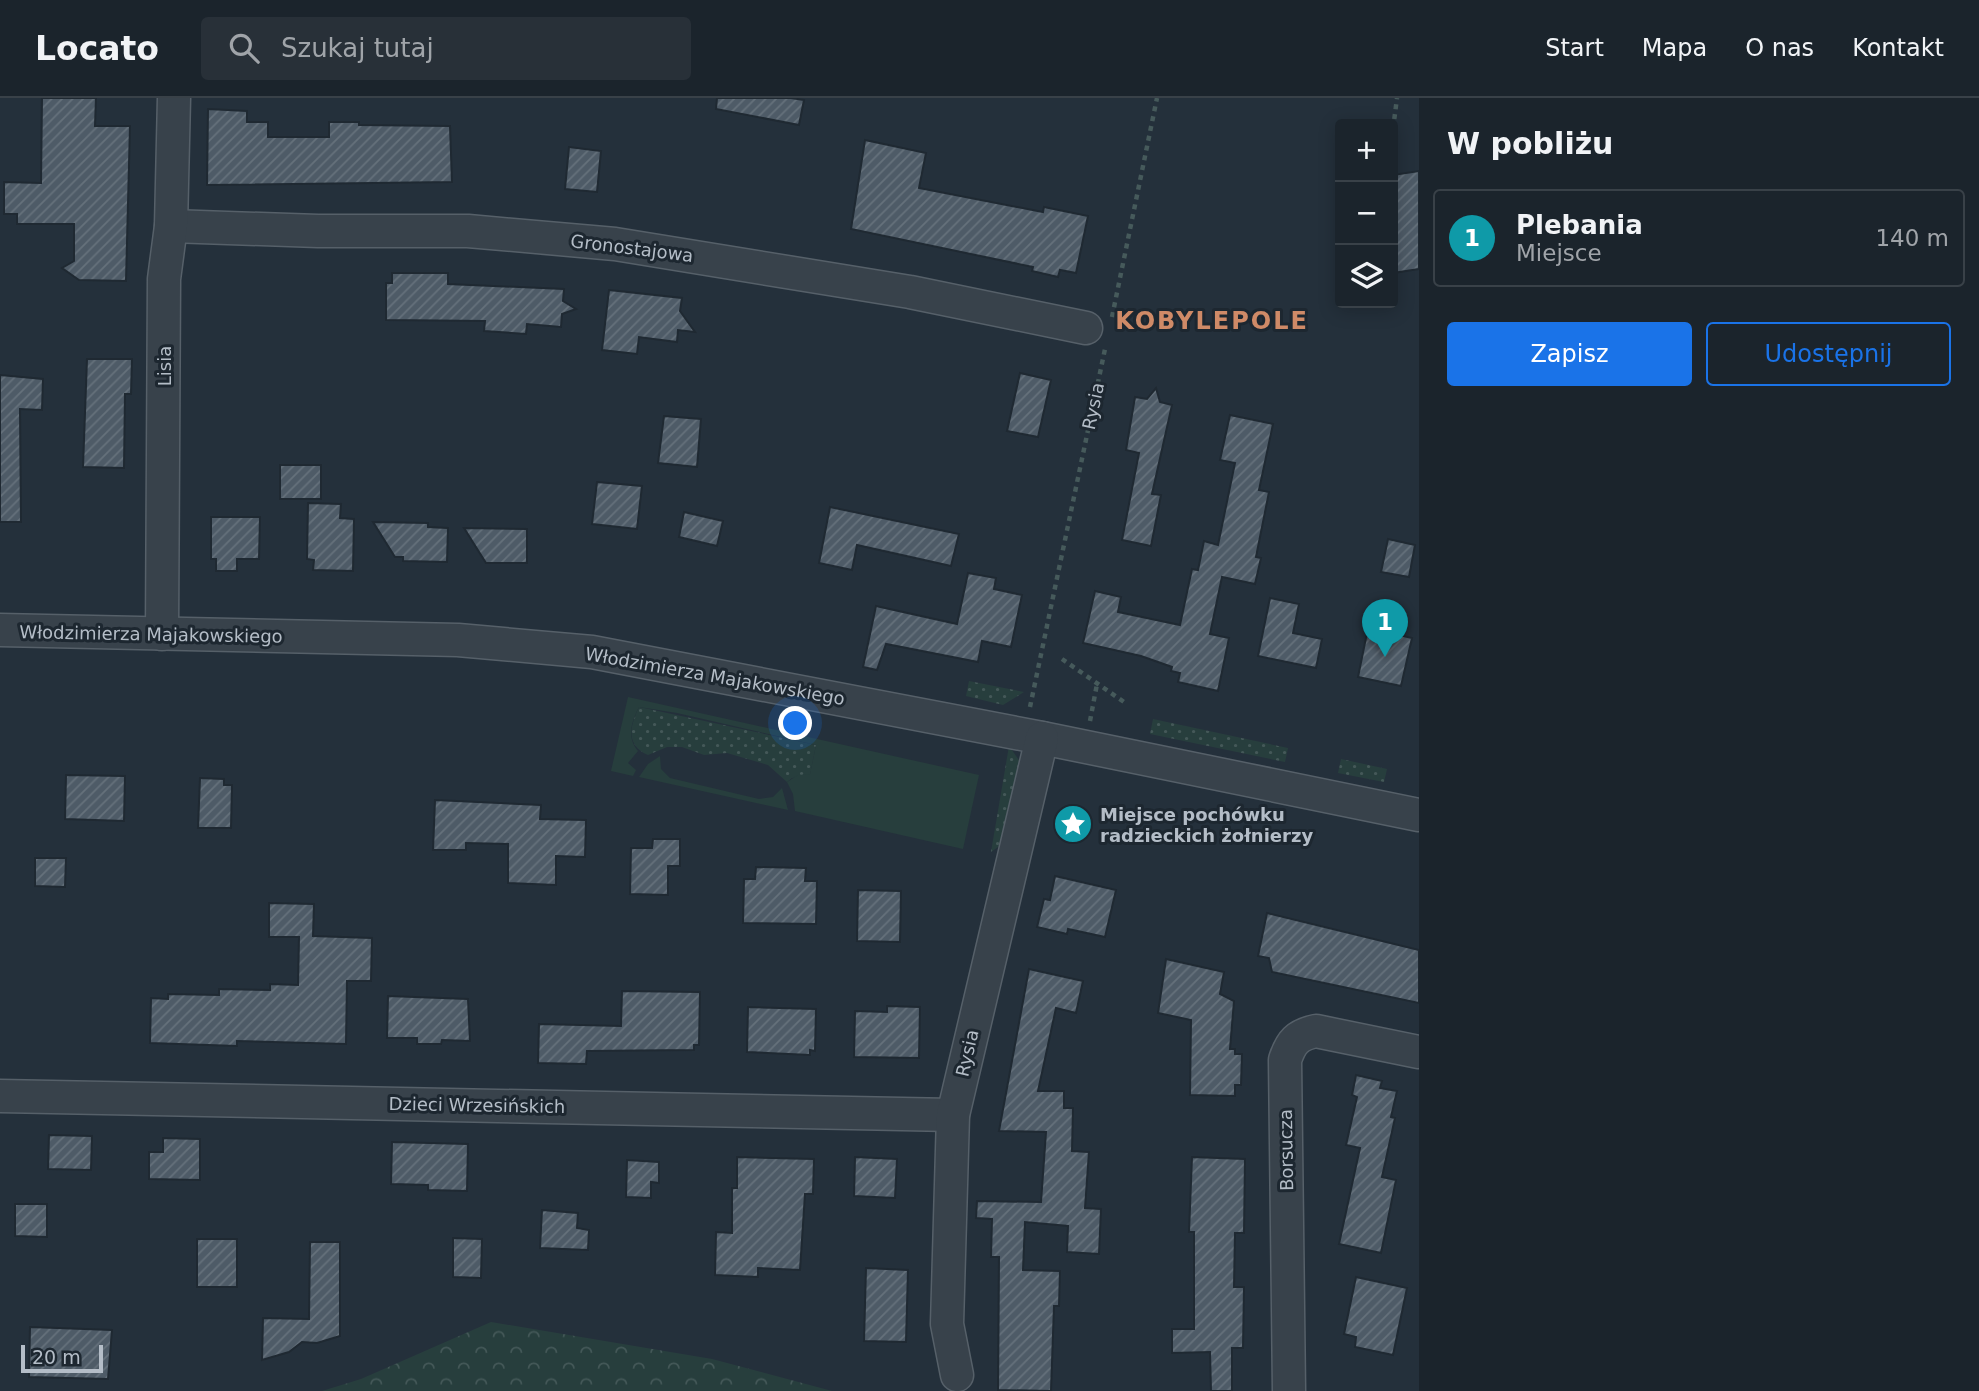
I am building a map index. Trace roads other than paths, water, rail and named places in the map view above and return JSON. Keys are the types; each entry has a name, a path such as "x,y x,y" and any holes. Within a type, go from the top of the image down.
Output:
{"street":[{"name":"Lisia","path":"162,634 164,279 171,226 174,98"},
{"name":"Gronostajowa","path":"171,226 318,231 468,231 615,244 897,289 1101,331"},
{"name":"Włodzimierza Majakowskiego","path":"0,630 458,640 592,652 1035,726 1419,815"},
{"name":"Rysia","path":"957,1375 947,1324 953,1115 1035,726"},
{"name":"Borsucza","path":"1289,1391 1285,1060 1290,1044 1301,1034 1316,1031 1419,1052"},
{"name":"Dzieci Wrzesińskich","path":"0,1096 953,1115"}],"place":[{"name":"Plebania","path":"1385,657"},
{"name":"Miejsce pochówku radzieckich żołnierzy","path":"1073,824"}],"district":[{"name":"KOBYLEPOLE","path":"1212,321"}]}
